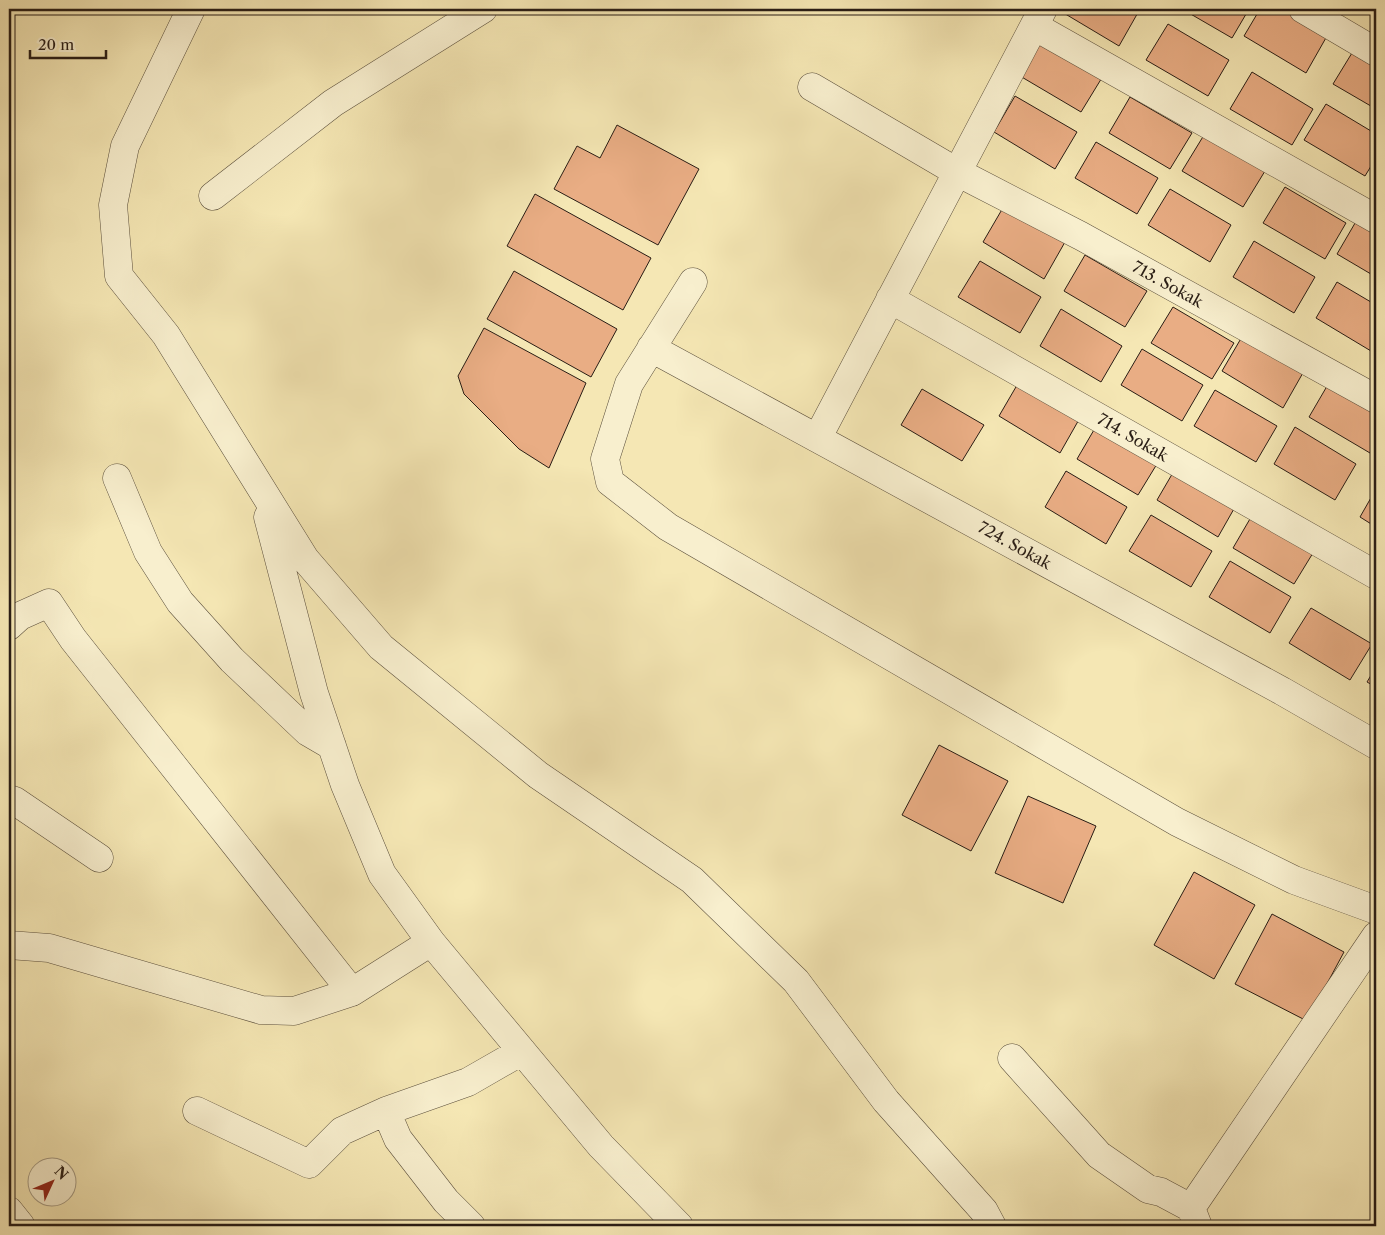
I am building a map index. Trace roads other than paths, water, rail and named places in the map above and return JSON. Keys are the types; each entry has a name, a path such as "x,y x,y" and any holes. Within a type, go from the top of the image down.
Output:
{"street":[{"path":"191,9 125,146 113,205 119,276 166,335 305,559 381,647 538,775 692,880 796,982 886,1101 984,1211 992,1226"},
{"path":"212,196 333,103 483,9"},
{"path":"1303,9 1376,52"},
{"path":"818,437 1038,17 1376,219"},
{"name":"713. Sokak","path":"812,87 957,172 1081,236 1376,399"},
{"path":"693,282 629,384 605,459 610,482 660,522 1177,822 1294,880 1376,910"},
{"name":"714. Sokak","path":"890,299 1376,575"},
{"name":"724. Sokak","path":"652,348 1282,691 1376,746"},
{"path":"117,478 148,552 180,602 232,660 308,732 332,746"},
{"path":"262,492 314,693 332,746 382,874 430,942 601,1146 679,1226"},
{"path":"9,626 20,616 48,603 79,647 352,992"},
{"path":"9,799 15,801 98,858"},
{"path":"1012,1058 1099,1155 1148,1189 1161,1192 1195,1217 1376,936"},
{"path":"9,945 49,948 261,1010 294,1011 352,992 430,942"},
{"path":"196,1111 309,1164 342,1131 386,1111 468,1082 522,1051"},
{"path":"386,1111 398,1139 446,1201 472,1226"},
{"path":"9,1211 21,1226"}]}
